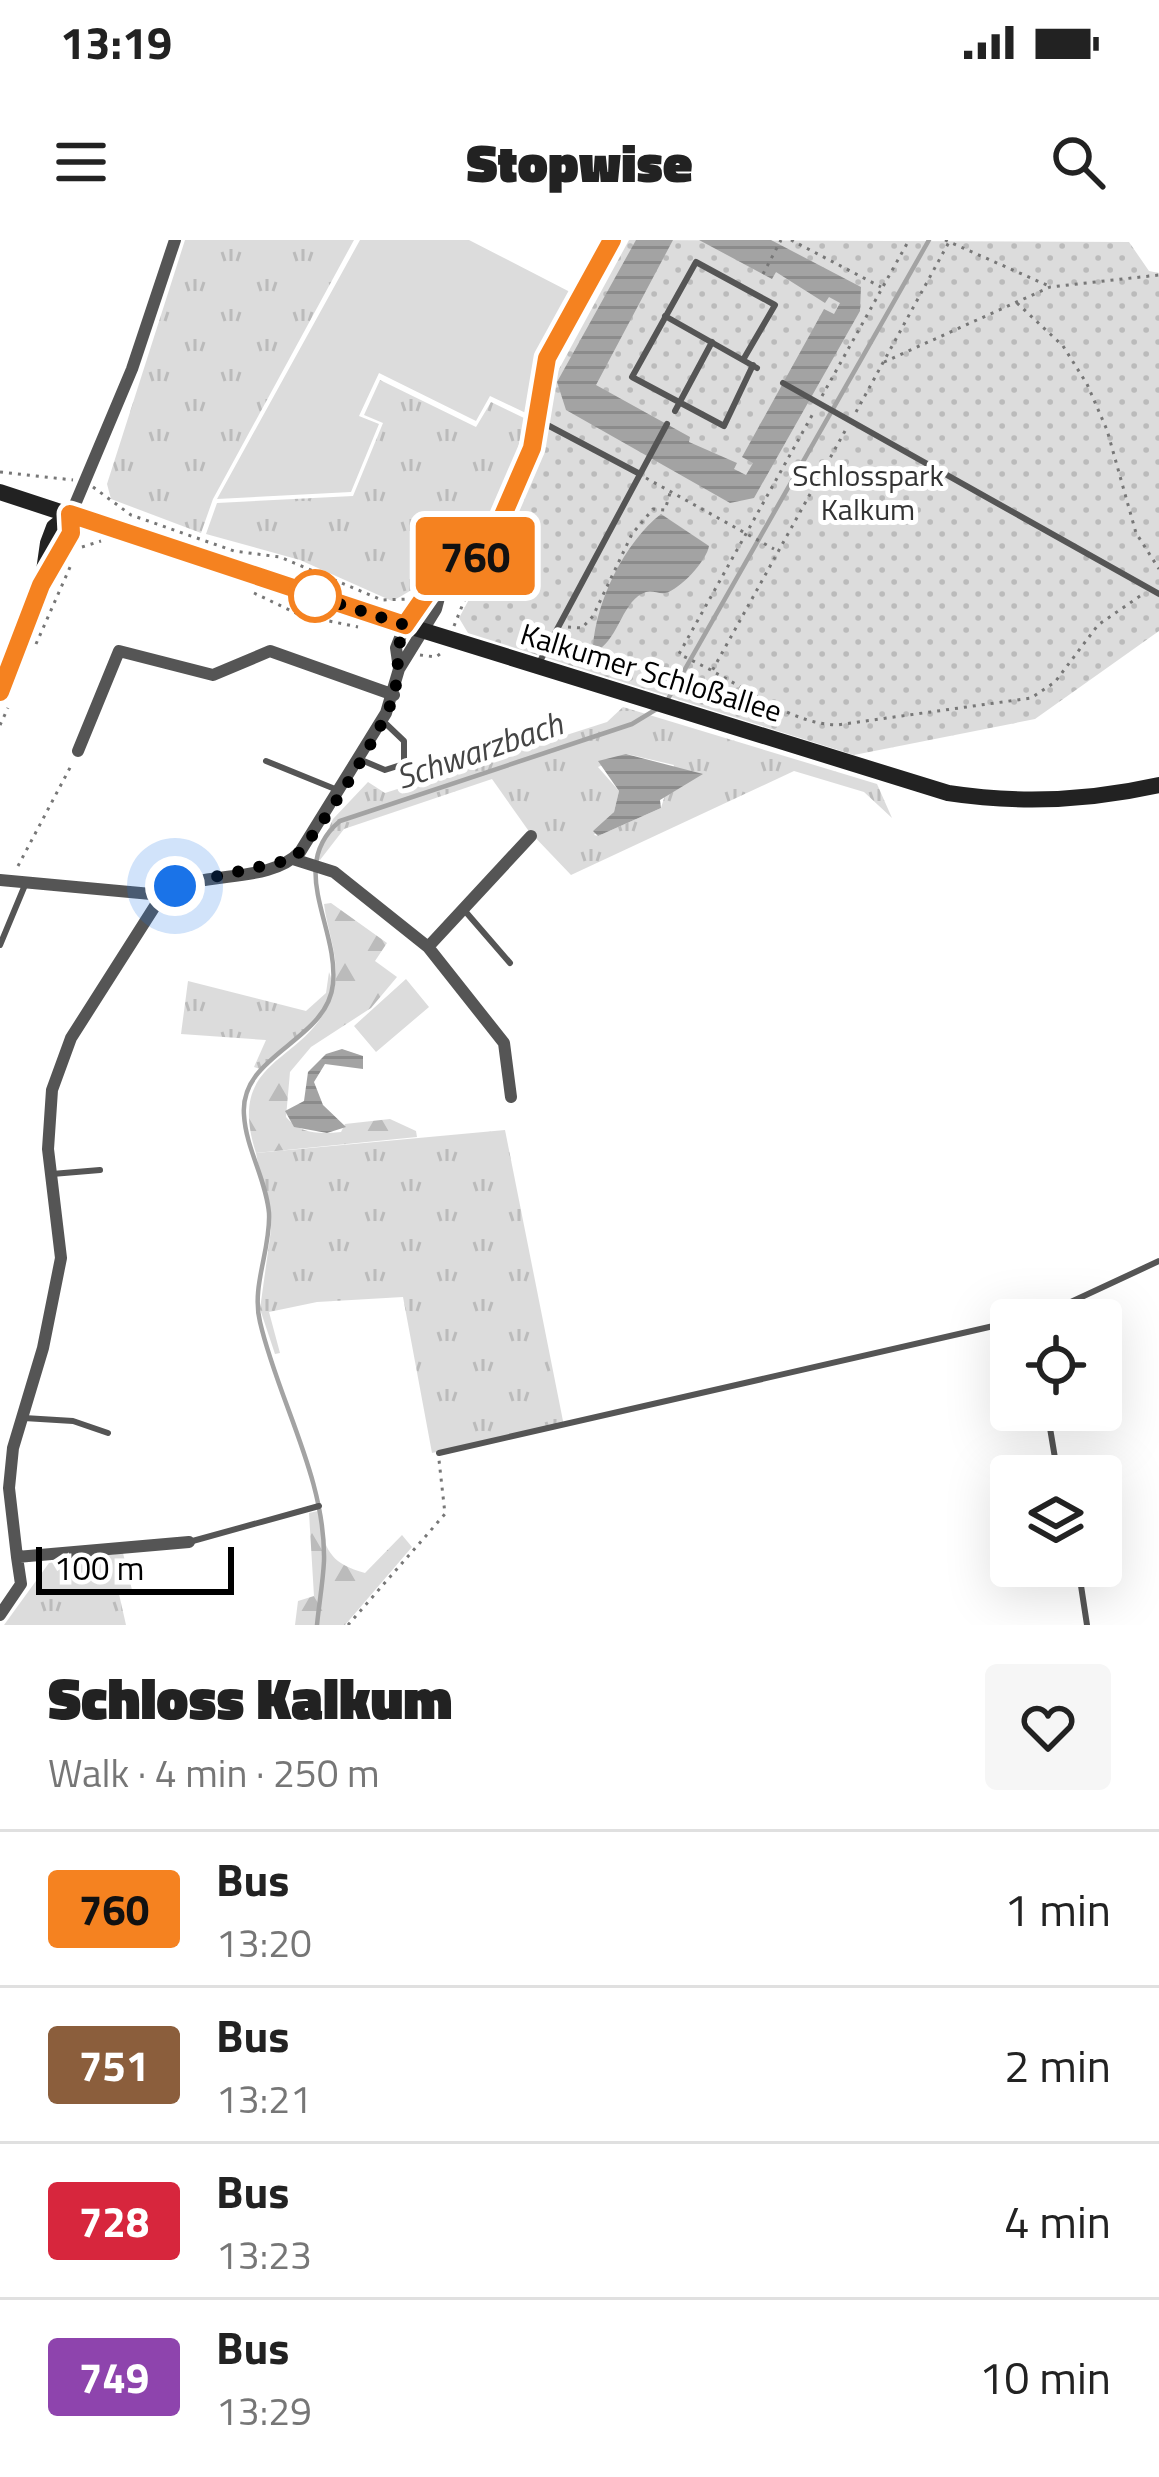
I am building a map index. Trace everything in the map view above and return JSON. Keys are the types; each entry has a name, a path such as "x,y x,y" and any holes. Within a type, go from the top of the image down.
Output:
{"main road":[{"name":"Kalkumer Schloßallee","path":"0,492 70,514 113,518 405,625 948,793 1009,802 1085,798 1159,785"},
{"path":"5,697 41,585 48,543 54,527 70,514"}],"street":[{"path":"70,514 132,369 175,240"},
{"path":"5,880 162,895 190,881 278,867 293,859 394,695 399,669 396,648 405,625 428,592 442,586 485,544 522,479 547,358 612,240"},
{"path":"399,669 416,654 442,586"},
{"path":"78,751 119,652 213,675 261,651 288,650 394,695"},
{"path":"428,947 530,836"},
{"path":"293,859 315,862 428,947 504,1043 512,1097"},
{"path":"0,1615 21,1584 10,1552 9,1488 21,1418 58,1283 59,1228 49,1111 58,1066 162,895"},
{"path":"10,1552 189,1542"}],"lane":[{"path":"665,316 755,367 724,426 677,407 632,376 665,316 696,262 775,305 743,360"},
{"path":"677,407 712,342"},
{"path":"783,383 1159,595"},
{"path":"536,419 640,474"},
{"path":"537,666 668,424"},
{"path":"358,759 385,770 404,764 404,741 382,720"},
{"path":"266,761 338,791"},
{"path":"0,944 10,930 26,882"},
{"path":"463,908 510,963"},
{"path":"52,1174 100,1170"},
{"path":"1082,1299 1159,1262"},
{"path":"440,1453 990,1327"},
{"path":"21,1418 73,1421 108,1432"},
{"path":"189,1542 315,1507"},
{"path":"1081,1587 1087,1625"}],"path":[{"path":"763,274 781,240"},
{"path":"791,240 883,288"},
{"path":"909,240 682,656 817,724 855,724 1031,698 1055,682 1098,625 1150,590"},
{"path":"712,671 947,241 1050,287"},
{"path":"883,363 1050,287 1156,276 1159,285"},
{"path":"1017,303 1063,346 1087,384 1107,430 1136,533 1159,569"},
{"path":"0,472 104,491 113,518 105,542 86,544 76,555 29,659"},
{"path":"640,474 776,550"},
{"path":"560,624 582,628 593,616 632,534 653,509 664,510 670,493"},
{"path":"113,518 234,551 280,557 382,600 406,598"},
{"path":"453,628 485,544"},
{"path":"245,589 300,616 370,631"},
{"path":"0,725 5,697"},
{"path":"815,737 817,724"},
{"path":"5,880 78,751"},
{"path":"348,1625 445,1514 440,1453"}],"green space":[{"path":"185,240 354,240 213,499 201,533 111,499 107,484"},
{"path":"360,240 469,240 572,293 535,364 528,414 490,396 476,421 379,373 359,416 379,424 351,492 217,499"},
{"name":"Schlosspark Kalkum","path":"629,240 1129,242 1149,271 1159,273 1159,631 1035,719 854,755 468,633 459,618 502,538 538,446 545,395"},
{"path":"380,380 476,427 491,402 524,418 497,502 443,568 392,601 300,560 206,534 217,503 353,496 383,423 364,415"},
{"path":"623,707 877,784 892,818 864,792 794,771 571,875 528,830 492,779 344,829 320,860 315,858 333,819 368,782 385,793 607,722","holes":["627,754 674,765 661,808 594,835 614,812 619,791 598,767"]},
{"path":"331,903 387,943 375,961 397,977 371,1008 311,1047 290,1072 286,1117 304,1130 325,1133 341,1132 345,1124 390,1119 416,1131 417,1137 256,1153 249,1120 252,1095 261,1077 324,1013 334,988 335,957 324,904"},
{"path":"329,972 332,987 321,1014 260,1069 254,1067 266,1040 181,1034 188,981 306,1011 326,993"},
{"path":"406,979 429,1007 376,1052 354,1026"},
{"path":"505,1130 564,1426 432,1453 403,1297 317,1302 269,1312 280,1353 275,1354 260,1309 271,1230 256,1153"},
{"path":"318,1511 330,1552 353,1569 365,1573 402,1535 412,1547 345,1625 295,1625 298,1601 314,1596 309,1513"},
{"path":"123,1553 132,1590 119,1594 126,1625 4,1625 49,1563"}],"shaded area":[{"path":"636,240 673,240 596,385 690,437 689,442 737,463 734,469 746,475 753,463 742,457 824,309 834,314 840,303 829,297 825,303 776,272 772,279 699,240 771,240 861,287 860,311 754,498 730,503 566,410 557,382"},
{"path":"661,514 709,546 707,552 678,586 665,593 638,596 598,650 593,647 595,629 615,574 636,540"},
{"path":"626,754 703,774 660,800 661,808 598,836 593,831 614,812 619,791 598,761"},
{"path":"342,1049 363,1056 363,1069 325,1064 314,1082 323,1105 346,1127 327,1133 294,1127 285,1111 304,1101 308,1072 326,1054"}],"waterway":[{"name":"Schwarzbach","path":"668,699 929,240"},
{"name":"Schwarzbach","path":"317,1625 323,1530 309,1470 260,1322 258,1295 269,1213 244,1115 246,1094 255,1077 316,1020 333,984 333,962 318,898 317,857 324,839 340,821 632,724 660,707"}],"bus line":[{"name":"760","path":"0,692 41,585 71,533 70,514 405,625 428,592 470,562 500,522 532,448 547,358 612,240"}],"route":[{"path":"175,886 278,867 293,859 386,713 394,695 399,669 396,648 405,625 315,596"}]}
